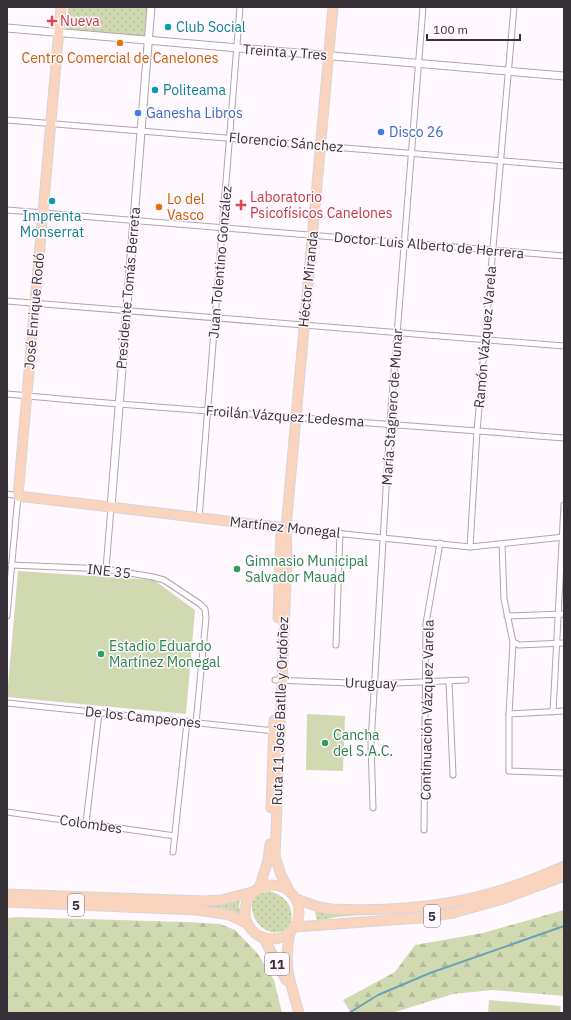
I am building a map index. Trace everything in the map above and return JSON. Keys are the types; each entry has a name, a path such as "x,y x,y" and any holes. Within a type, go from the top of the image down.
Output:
{"highway":[{"name":"José Enrique Rodó","path":"18,496 61,7"},
{"name":"Héctor Miranda","path":"284,528 333,7"},
{"name":"Martínez Monegal","path":"18,496 284,528"},
{"name":"Ruta 11 José Batlle y Ordóñez","path":"284,528 287,557 278,680 275,856 281,875 293,895"},
{"name":"Ruta 11 José Batlle y Ordóñez","path":"258,890 270,851 277,731"},
{"name":"5","path":"293,895 319,907 331,909 413,909 478,898 546,874 564,866"},
{"name":"5","path":"292,930 420,918 453,913 503,900 564,876"},
{"path":"272,885 278,886 293,895 299,910 292,930 277,939 263,937 257,934 248,924 246,906 258,890 272,885"},
{"name":"5","path":"7,894 204,901 221,900 258,890"},
{"name":"5","path":"7,902 196,910 230,915 248,924"},
{"name":"11","path":"292,930 286,960 292,990 299,1013"},
{"name":"11","path":"263,937 292,990"}],"street":[{"name":"Presidente Tomás Berreta","path":"106,569 151,7"},
{"name":"Juan Tolentino González","path":"199,518 240,7"},
{"name":"María Stagnero de Munar","path":"372,808 371,743 390,423 423,7"},
{"name":"Ramón Vázquez Varela","path":"470,547 477,431 514,7"},
{"name":"Treinta y Tres","path":"7,28 564,76"},
{"name":"Florencio Sánchez","path":"7,120 230,137 564,166"},
{"name":"Doctor Luis Alberto de Herrera","path":"7,210 564,256"},
{"path":"7,301 564,346"},
{"name":"Froilán Vázquez Ledesma","path":"7,394 208,412 390,423 564,438"},
{"name":"Martínez Monegal","path":"7,494 18,496"},
{"name":"José Enrique Rodó","path":"7,616 18,496"},
{"path":"553,712 557,643 561,614 564,505"},
{"name":"Martínez Monegal","path":"284,528 470,547 563,537"},
{"path":"336,645 340,533"},
{"name":"Continuación Vázquez Varela","path":"424,830 424,683 426,624 440,543"},
{"path":"502,544 504,599 514,642 509,714 509,771 564,773"},
{"name":"INE 35","path":"11,565 106,569 164,580 200,604 205,609 206,618 196,723"},
{"path":"507,616 561,614"},
{"path":"514,642 519,645 564,642"},
{"name":"Uruguay","path":"278,680 374,684 466,680"},
{"path":"449,681 453,775"},
{"name":"De los Campeones","path":"7,703 277,731"},
{"path":"86,823 99,712"},
{"path":"509,714 564,712"},
{"path":"173,852 187,722"},
{"name":"Colombes","path":"7,812 175,836"}],"green space":[{"path":"68,7 147,7 145,36 66,30"},
{"name":"Estadio Eduardo Martínez Monegal","path":"18,571 154,580 195,610 186,714 7,697"},
{"name":"Cancha del S.A.C.","path":"307,714 345,716 343,771 306,770"},
{"path":"269,891 284,899 288,903 292,913 290,924 283,930 276,932 268,931 261,927 253,912 252,904 255,895"},
{"path":"240,901 239,906 241,914 208,907 177,904 219,904"},
{"path":"564,910 564,996 492,990 453,994 392,1013 351,1013 343,1000 395,972 415,945 483,933"},
{"path":"315,911 374,914 336,917 317,921"},
{"path":"17,917 220,924 235,930 258,954 274,980 282,1013 7,1013 7,918"},
{"path":"489,1000 561,1006 560,1013 488,1013"}],"waterway":[{"path":"349,1013 378,995 430,973 564,926"}],"place":[{"name":"Nueva","path":"52,21"},
{"name":"Club Social","path":"168,27"},
{"name":"Centro Comercial de Canelones","path":"120,43"},
{"name":"Politeama","path":"155,90"},
{"name":"Ganesha Libros","path":"138,113"},
{"name":"Disco 26","path":"381,132"},
{"name":"Imprenta Monserrat","path":"52,201"},
{"name":"Laboratorio Psicofísicos Canelones","path":"241,205"},
{"name":"Lo del Vasco","path":"159,207"},
{"name":"Gimnasio Municipal Salvador Mauad","path":"237,569"},
{"name":"Estadio Eduardo Martínez Monegal","path":"101,654"},
{"name":"Cancha del S.A.C.","path":"325,743"}]}
